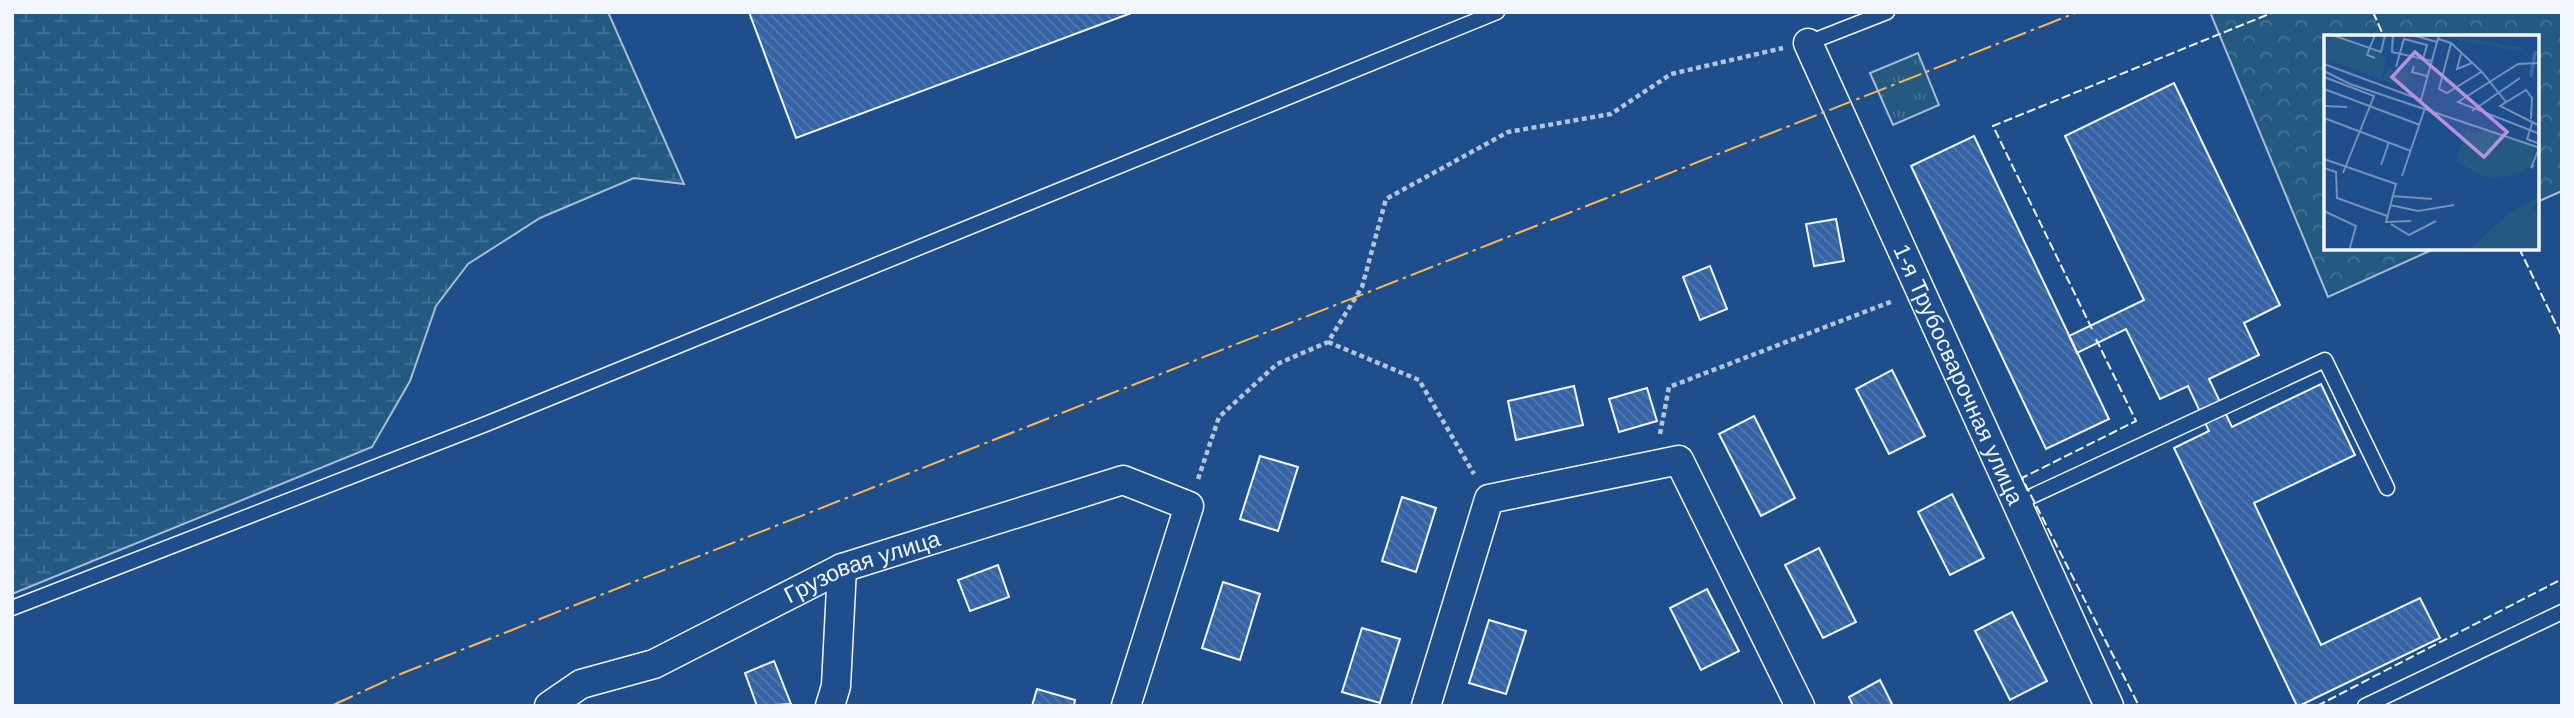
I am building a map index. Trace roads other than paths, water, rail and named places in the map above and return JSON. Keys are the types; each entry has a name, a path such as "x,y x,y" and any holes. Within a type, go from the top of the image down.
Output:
{"street":[{"name":"1-я Трубосварочная улица","path":"1808,43 2109,706"},
{"path":"1426,706 1489,499 1667,462 1800,706"},
{"name":"Грузовая улица","path":"549,706 581,684 654,664 842,568 1124,480 1189,506 1126,706"},
{"path":"830,706 836,686 842,568"}],"lane":[{"path":"12,608 499,419 1497,12"},
{"path":"1808,43 1887,12"},
{"path":"2017,503 2325,360 2387,488"},
{"path":"2365,706 2562,612"}]}
